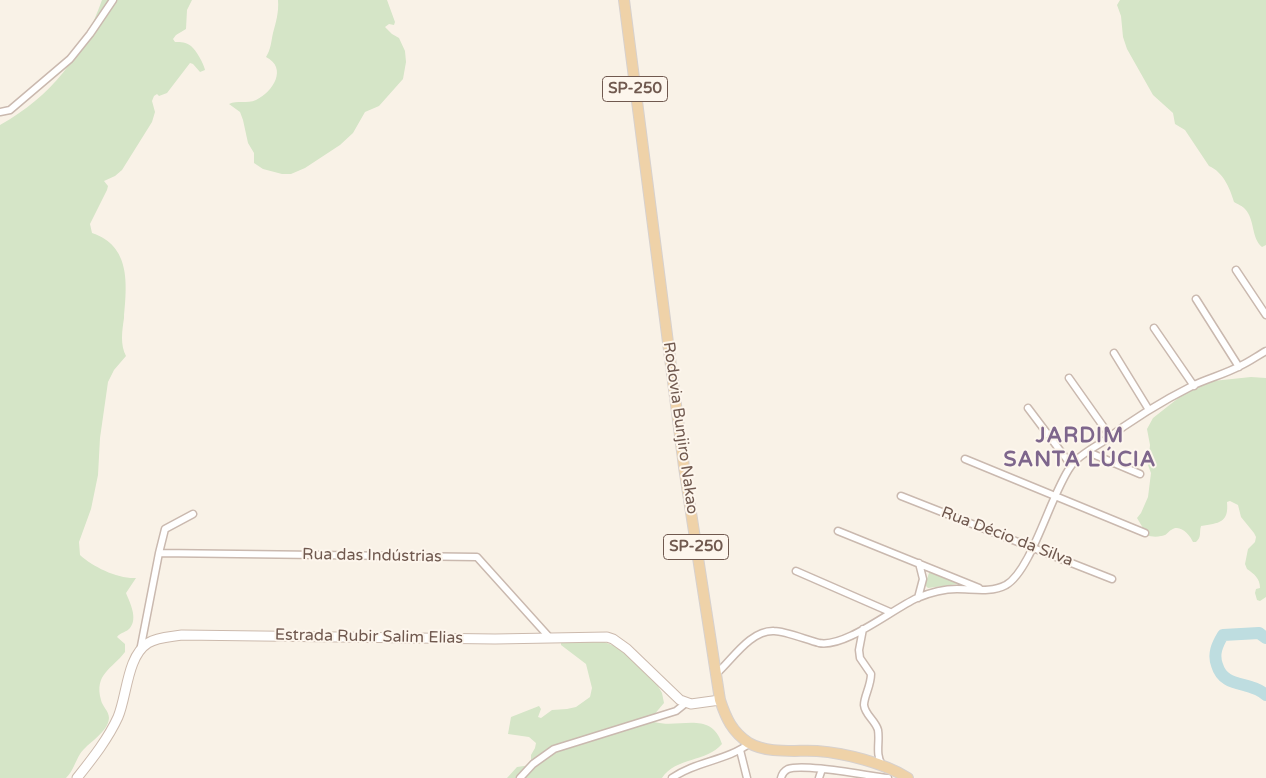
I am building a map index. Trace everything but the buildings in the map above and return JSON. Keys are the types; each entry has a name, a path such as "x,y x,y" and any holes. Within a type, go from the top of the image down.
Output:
{"main road":[{"name":"Rodovia Bunjiro Nakao","path":"624,0 684,467 720,700 728,722 734,731 750,743 761,748 820,751 848,757 888,773 908,778"}],"street":[{"path":"0,112 10,110 70,59 113,0"},
{"path":"1236,270 1266,315"},
{"path":"1196,299 1239,367"},
{"path":"1154,328 1194,386"},
{"path":"716,674 748,642 766,632 774,630 826,644 835,643 918,598 956,589 985,590 1007,585 1014,578 1032,548 1071,465 1149,410 1194,386 1239,367 1266,351"},
{"path":"1114,353 1149,410"},
{"path":"1069,378 1110,436"},
{"path":"1028,408 1071,465"},
{"path":"1088,452 1140,474"},
{"path":"964,459 1145,533"},
{"name":"Rua Décio da Silva","path":"902,496 1112,578"},
{"path":"77,778 109,734 118,717 140,650 165,529 193,514"},
{"path":"838,531 985,590"},
{"name":"Rua das Indústrias","path":"159,553 477,558 550,638"},
{"path":"918,598 923,579 919,563"},
{"path":"796,571 890,612"},
{"path":"863,629 859,650 860,658 871,674 870,686 864,705 878,731 878,757 888,773"},
{"name":"Estrada Rubir Salim Elias","path":"140,650 155,640 182,635 495,639 607,637 613,639 626,649 680,700 686,703"},
{"path":"520,778 533,764 554,749 676,711 686,703 720,700"},
{"path":"672,778 687,769 740,750 750,743"},
{"path":"740,750 747,778"},
{"path":"781,778 786,770 791,768 888,773"},
{"path":"819,778 822,769"}],"green space":[{"path":"102,0 192,0 187,10 186,29 173,39 175,42 185,43 193,48 205,70 200,72 190,63 167,93 154,96 152,101 155,112 152,122 122,170 104,181 108,186 107,190 90,224 92,233 105,239 114,247 124,268 126,292 122,338 126,356 114,370 108,382 100,438 98,475 91,509 79,542 80,555 106,571 121,577 136,578 126,593 132,610 133,620 130,628 117,637 125,644 125,652 105,673 100,684 101,700 109,715 108,723 101,733 83,750 66,778 0,778 0,125 35,101 63,73 85,39"},
{"path":"278,0 387,0 395,22 394,25 389,24 385,27 399,38 405,51 406,62 403,79 379,106 365,112 353,133 340,145 305,168 291,174 282,174 263,169 254,163 254,153 248,143 240,112 229,104 256,100 268,91 276,80 276,67 266,57 276,21"},
{"path":"1120,0 1266,0 1266,245 1262,247 1256,239 1248,213 1243,207 1234,202 1222,176 1209,166 1185,130 1175,124 1173,113 1153,95 1127,49 1117,5"},
{"path":"1251,377 1266,378 1266,597 1260,601 1257,600 1255,593 1256,589 1260,588 1258,579 1247,569 1245,564 1248,549 1255,542 1256,537 1241,517 1238,505 1230,501 1227,502 1226,514 1222,521 1201,526 1200,536 1196,542 1193,542 1187,533 1178,528 1174,528 1158,537 1137,533 1143,528 1137,518 1148,497 1151,473 1148,465 1150,445 1147,429 1153,418 1186,392 1213,381"},
{"path":"933,572 959,582 958,584 928,588 925,585 929,573"},
{"path":"599,640 620,648 655,681 662,693 664,703 653,716 654,722 664,724 703,724 710,727 717,734 722,744 708,754 675,766 662,778 507,778 517,767 531,765 531,755 536,743 529,737 508,734 511,717 539,706 541,709 538,717 541,718 552,710 576,707 590,697 592,688 586,664 561,645 561,643"}],"waterway":[{"path":"1266,638 1259,633 1223,635 1217,646 1215,657 1220,673 1225,678 1252,687 1266,695"}],"district":[{"name":"JARDIM SANTA LÚCIA","path":"1080,448"}]}
